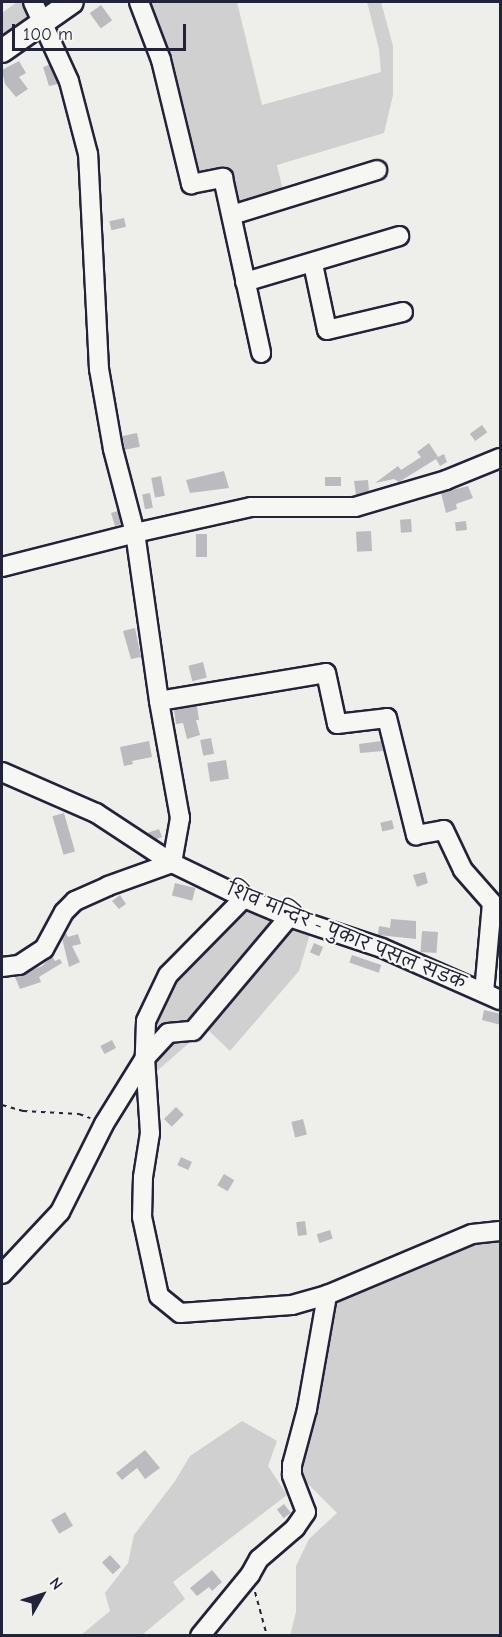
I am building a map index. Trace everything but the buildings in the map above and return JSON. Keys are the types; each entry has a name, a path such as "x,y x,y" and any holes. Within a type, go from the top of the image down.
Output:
{"main road":[{"path":"2,51 72,2"}],"street":[{"path":"2,967 19,965 44,950 64,912 75,901 108,886 172,863 180,818 159,701 135,533 113,449 99,369 88,154 69,81 44,21 33,2"},
{"path":"139,2 161,60 191,184 223,178 261,353"},
{"path":"232,215 377,170"},
{"path":"245,282 399,237"},
{"path":"313,264 327,330 404,312"},
{"path":"2,567 135,533 251,507 355,507 446,480 501,458"},
{"path":"159,701 326,673 337,724 387,718 416,835 444,830 463,870 496,900 492,996"},
{"name":"शिव मन्दिर - पुकार पसल सडक","path":"2,772 96,813 172,863 244,898 289,917 382,948 492,996"},
{"path":"244,898 168,975 147,1022 145,1058 150,1133 143,1177 142,1218 159,1296 180,1313 292,1305 327,1294 472,1234 501,1231"},
{"path":"2,1274 60,1212 104,1124 145,1058 168,1033 193,1031 289,917"},
{"path":"200,1635 250,1575 260,1559 295,1528 306,1512 292,1475 292,1465 307,1409 327,1294"}],"path":[{"path":"2,1105 23,1112 79,1114 104,1124"},
{"path":"250,1575 267,1635"}],"shaded area":[{"path":"17,2 25,2 34,16 2,41 2,13"},
{"path":"145,2 237,2 262,105 381,72 379,49 367,2 381,2 393,46 393,95 384,133 277,165 284,195 237,207 227,171 196,177"},
{"path":"240,906 279,923 193,1025 151,1045 151,1023 171,979"},
{"path":"285,928 310,934 299,971 230,1051 206,1028"},
{"path":"197,1036 157,1071 150,1062 169,1038"},
{"path":"500,1236 500,1635 290,1636 296,1612 296,1566 309,1539 337,1513 299,1475 333,1298 476,1240"},
{"path":"242,1421 277,1441 268,1466 287,1495 173,1582 185,1599 142,1635 81,1635 110,1611 105,1593 128,1563 134,1535 175,1481 190,1456"}]}
